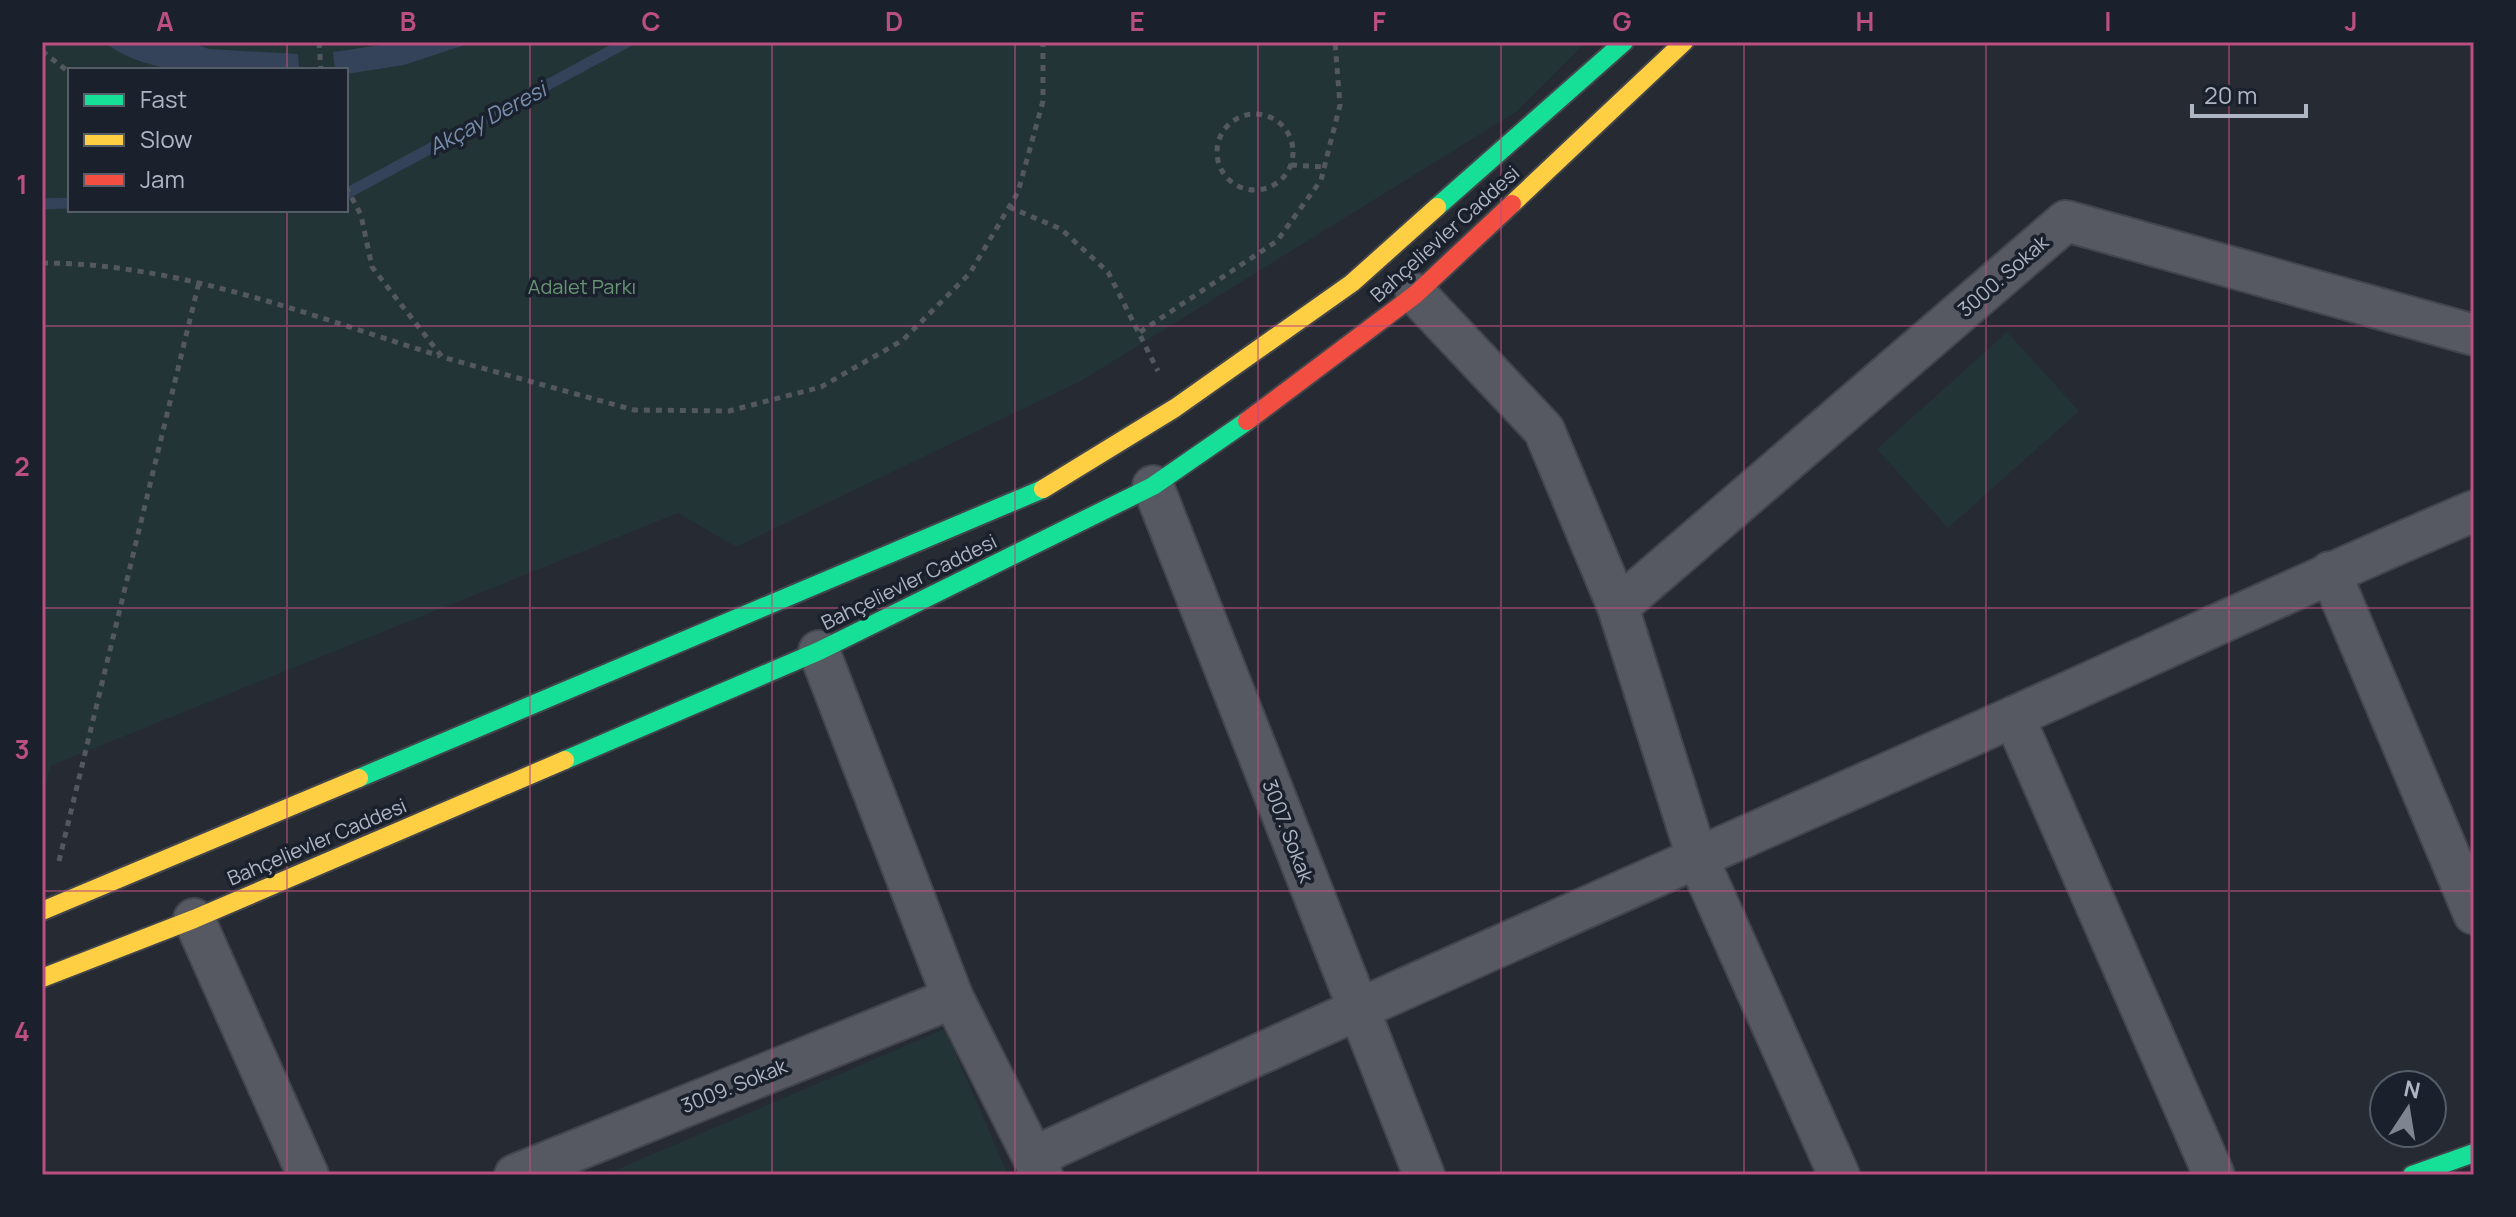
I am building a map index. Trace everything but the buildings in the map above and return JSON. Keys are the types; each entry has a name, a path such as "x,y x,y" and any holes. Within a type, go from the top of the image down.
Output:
{"street":[{"name":"Bahçelievler Caddesi","path":"45,909 1039,492 1175,408 1352,283 1624,42"},
{"name":"Bahçelievler Caddesi","path":"42,978 194,919 819,651 1153,486 1301,383 1416,294 1684,42"},
{"name":"3000. Sokak","path":"1618,607 2066,221 2474,335"},
{"path":"1416,294 1544,430 1618,607 1697,857 1839,1175"},
{"name":"3007. Sokak","path":"1153,486 1424,1175"},
{"path":"819,651 953,998 1038,1166 1357,1008 2014,717 2330,572 2474,511"},
{"path":"2330,572 2474,914"},
{"path":"2014,717 2214,1175"},
{"path":"194,919 308,1175"},
{"name":"3009. Sokak","path":"515,1175 953,998"},
{"path":"2412,1175 2474,1153"}],"path":[{"path":"319,42 321,68"},
{"path":"42,263 83,263 199,282 442,357 634,410 729,411 821,387 903,340 970,273 1018,192 1043,101 1043,42"},
{"path":"1140,332 1277,241 1321,180 1340,105 1335,42"},
{"path":"42,51 68,71"},
{"path":"1291,165 1289,135 1268,116 1238,117 1218,139 1220,168 1242,187 1271,186 1291,165 1324,167"},
{"path":"348,192 361,215 372,267 442,357"},
{"path":"1009,207 1061,229 1108,272 1175,408"},
{"path":"45,909 199,282"}],"green space":[{"name":"Adalet Parkı","path":"42,42 1586,42 1516,112 1081,381 736,547 678,513 50,766 42,804"},
{"path":"2007,332 2079,411 1948,528 1877,449"},
{"path":"945,1029 1008,1175 604,1175"}],"water":[{"path":"104,42 191,42 209,49 298,54 299,68 167,68 125,55"},
{"path":"401,42 474,42 404,65 348,74 348,68 335,68 333,52"}],"waterway":[{"name":"Akçay Deresi","path":"348,193 627,42"},
{"name":"Akçay Deresi","path":"42,204 68,203"}],"traffic: fast":[{"path":"1437,207 1624,42"},
{"path":"565,760 819,651 1153,486 1247,421"},
{"path":"359,778 1043,489"},
{"path":"2412,1175 2474,1153"}],"traffic: slow":[{"path":"1512,204 1684,42"},
{"path":"1043,489 1175,408 1352,283 1437,207"},
{"path":"42,978 194,919 565,760"},
{"path":"42,911 359,778"}],"traffic: jam":[{"path":"1247,421 1416,294 1512,204"}]}
